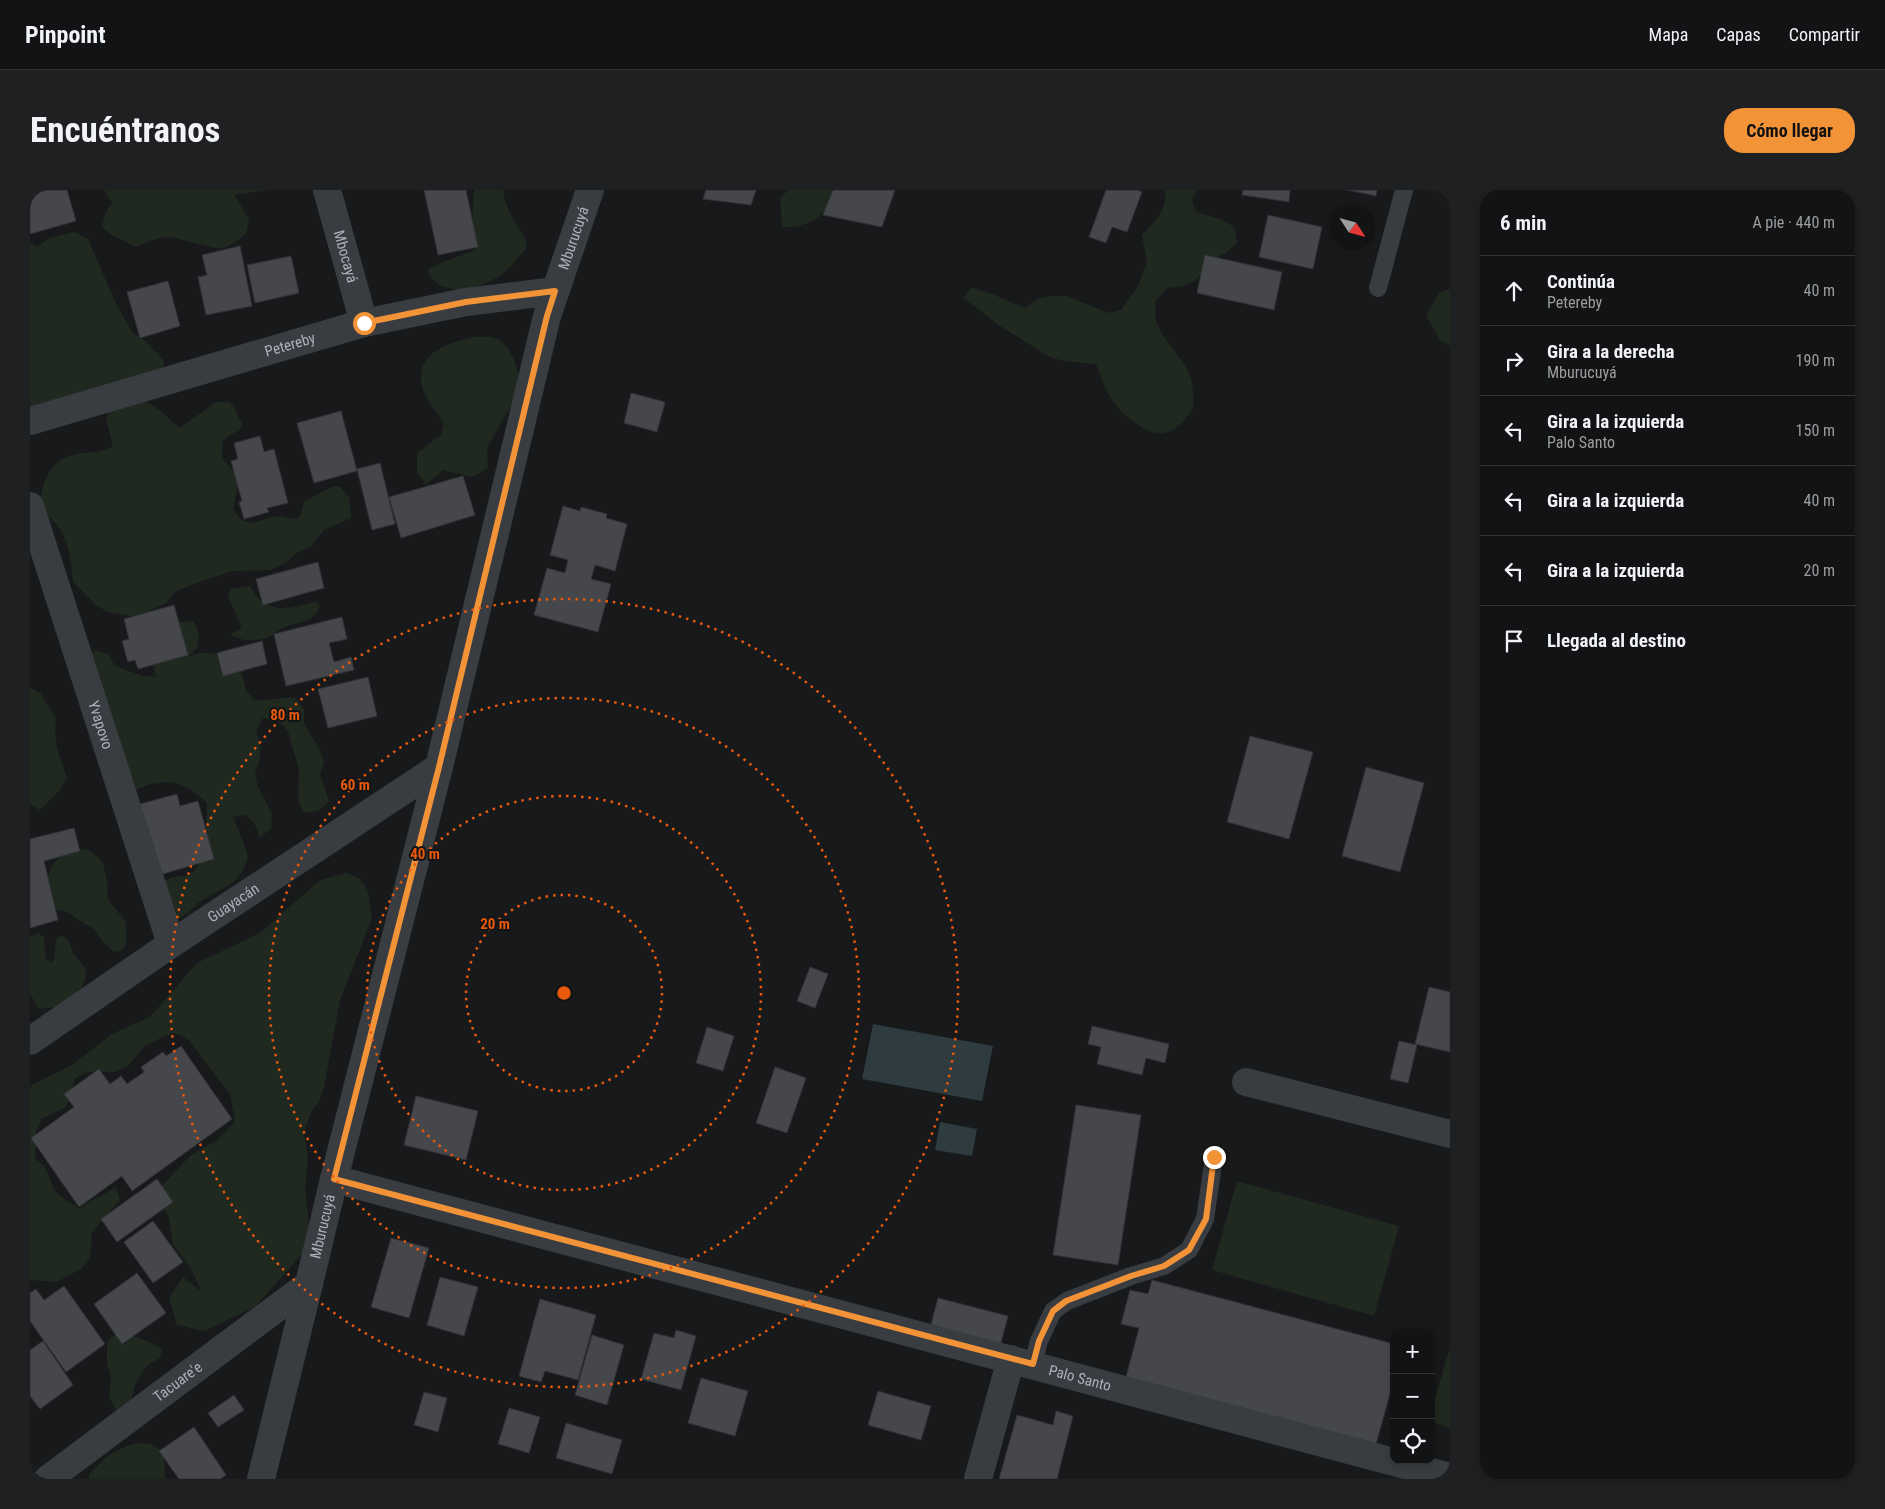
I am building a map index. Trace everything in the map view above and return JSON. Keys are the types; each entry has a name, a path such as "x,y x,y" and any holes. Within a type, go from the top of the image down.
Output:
{"street":[{"name":"Mbocayá","path":"327,190 364,323"},
{"name":"Mburucuyá","path":"261,1479 334,1179 439,767 547,316 590,190"},
{"name":"Petereby","path":"30,421 364,323 466,302 555,291"},
{"name":"Yvapovo","path":"30,506 171,944"},
{"name":"Guayacán","path":"30,1041 171,944 439,767"},
{"path":"1246,1082 1450,1134"},
{"name":"Palo Santo","path":"334,1179 1450,1476"},
{"name":"Tacuare'e","path":"48,1479 309,1284"},
{"path":"978,1479 1022,1362"}],"lane":[{"path":"1378,288 1404,190"},
{"path":"1022,1362 1039,1341 1053,1311 1066,1301 1131,1276 1164,1266 1189,1250 1206,1219 1214,1157"}],"shaded area":[{"path":"104,190 266,190 234,195 249,219 246,234 229,246 221,248 170,237 156,239 136,247 112,235 102,227 105,214 112,203"},
{"path":"474,190 503,190 511,215 526,240 526,248 499,277 470,290 463,291 440,286 430,277 428,270 440,263 476,250 472,223"},
{"path":"789,190 842,190 817,218 802,225 782,227 780,197"},
{"path":"1165,190 1197,190 1192,200 1196,212 1223,220 1234,227 1237,242 1227,252 1214,259 1195,281 1183,286 1168,288 1156,300 1155,313 1157,323 1189,373 1194,400 1191,411 1182,423 1170,431 1158,433 1140,427 1122,413 1108,394 1096,364 1064,361 1050,357 1000,326 963,298 971,288 1026,308 1037,299 1067,296 1109,313 1121,310 1137,288 1147,263 1142,235 1160,215 1164,204"},
{"path":"75,232 88,239 117,306 132,332 144,340 164,360 162,374 30,418 30,242 37,247 49,238"},
{"path":"1450,289 1450,346 1440,340 1426,315 1440,292"},
{"path":"474,337 494,338 506,346 514,360 523,391 505,416 487,448 488,468 472,477 443,470 426,485 417,472 417,453 441,435 444,423 423,391 422,369 426,361 439,349"},
{"path":"145,401 160,410 180,428 216,402 230,402 242,424 240,430 228,436 222,442 222,458 236,477 237,487 233,510 241,520 254,523 280,516 294,519 300,516 304,502 333,486 340,487 349,497 351,518 324,530 311,546 298,552 285,563 270,570 233,571 202,581 176,591 166,603 136,617 107,612 94,603 73,582 66,541 58,526 39,509 46,479 55,464 72,455 102,451 113,446 106,418 113,407"},
{"path":"250,586 256,596 263,602 278,608 296,607 316,601 320,606 310,619 285,627 271,636 255,640 239,639 230,634 242,628 228,596 231,589"},
{"path":"194,621 199,634 197,648 188,657 199,653 226,654 238,663 246,691 255,700 296,698 304,709 304,724 319,748 324,762 320,774 329,802 318,811 304,813 298,800 299,770 288,731 277,720 263,718 256,731 260,744 260,759 255,773 258,787 272,814 271,828 260,838 255,825 246,815 233,817 248,857 243,871 234,882 198,903 188,913 175,921 159,885 166,880 185,876 194,871 198,866 205,839 207,803 188,788 170,782 151,784 129,793 87,661 95,650 108,654 115,666 143,676 156,677 153,664 168,628 181,622"},
{"path":"30,687 41,694 56,719 57,748 67,778 60,790 40,810 30,804"},
{"path":"83,849 90,851 101,860 107,881 108,900 126,922 126,945 121,951 114,952 103,942 95,930 65,911 57,910 44,903 47,881 52,866 62,856"},
{"path":"347,873 360,879 368,891 372,918 340,1000 324,1087 319,1101 311,1112 304,1132 308,1160 305,1188 311,1244 255,1307 204,1331 177,1325 169,1298 183,1277 201,1291 191,1268 173,1245 169,1218 155,1193 191,1155 216,1141 235,1122 230,1094 186,1037 172,1033 146,1045 128,1066 115,1072 88,1072 75,1078 66,1107 41,1119 36,1132 35,1158 45,1167 55,1191 79,1208 116,1187 120,1200 92,1232 90,1259 81,1269 57,1282 30,1280 30,1088 33,1084 70,1066 112,1034 150,1017 197,963 260,933 320,880"},
{"path":"38,933 44,937 46,959 52,963 58,937 64,936 69,942 74,955 83,964 86,973 84,983 79,992 69,1002 54,1007 38,1009 30,993 30,937"},
{"path":"873,1024 993,1046 982,1101 862,1079"},
{"path":"940,1122 977,1129 972,1156 935,1150"},
{"path":"1237,1181 1399,1226 1374,1316 1212,1270"},
{"path":"117,1334 141,1339 154,1344 162,1350 160,1358 148,1365 143,1371 135,1385 131,1400 121,1417 109,1398 111,1378 107,1364 107,1342"},
{"path":"1450,1351 1450,1428 1435,1423 1435,1398"},
{"path":"139,1443 152,1444 164,1453 165,1479 89,1479 89,1474 111,1454 123,1447"}],"building":[{"path":"30,190 67,190 76,221 30,234"},
{"path":"424,190 466,190 478,247 438,255"},
{"path":"706,190 756,190 751,205 703,199"},
{"path":"833,190 895,190 882,227 823,215"},
{"path":"1106,190 1137,190 1142,192 1127,232 1112,227 1106,243 1089,237"},
{"path":"1243,190 1290,190 1289,202 1242,195"},
{"path":"1348,190 1377,190 1376,196"},
{"path":"1268,215 1322,227 1313,269 1259,257"},
{"path":"240,246 252,306 206,315 198,277 207,275 202,255"},
{"path":"1205,255 1282,272 1274,310 1197,293"},
{"path":"291,256 299,293 255,303 247,265"},
{"path":"168,281 180,326 140,338 127,292"},
{"path":"631,393 665,402 657,432 624,423"},
{"path":"341,411 357,471 314,483 297,423"},
{"path":"260,436 264,452 274,449 288,503 267,508 269,512 244,519 239,502 242,501 231,461 238,459 234,443"},
{"path":"380,463 395,524 372,530 357,469"},
{"path":"463,476 475,515 401,538 389,497"},
{"path":"563,506 580,511 581,507 607,514 606,518 627,524 615,571 595,565 591,579 611,584 598,632 534,615 547,568 565,573 568,560 550,555"},
{"path":"318,562 324,588 263,605 256,579"},
{"path":"174,605 188,655 138,669 135,660 128,662 122,641 129,639 124,619"},
{"path":"342,617 347,639 329,643 334,662 351,657 354,670 286,686 274,634"},
{"path":"262,641 267,664 223,676 217,653"},
{"path":"368,677 377,716 328,728 318,689"},
{"path":"1250,736 1313,752 1289,839 1227,822"},
{"path":"1366,767 1424,783 1400,872 1342,856"},
{"path":"177,794 180,806 198,801 214,859 159,875 140,804"},
{"path":"74,828 80,851 44,861 58,920 30,928 30,839"},
{"path":"810,967 828,974 815,1008 797,1001"},
{"path":"1429,987 1450,992 1450,1052 1415,1044"},
{"path":"1092,1026 1169,1044 1165,1063 1146,1058 1142,1075 1097,1064 1101,1047 1088,1044"},
{"path":"707,1027 734,1036 723,1071 696,1063"},
{"path":"1399,1041 1417,1045 1408,1083 1390,1079"},
{"path":"181,1046 232,1119 132,1191 122,1176 79,1207 31,1138 74,1107 64,1094 99,1069 110,1084 121,1076 127,1084 144,1072 141,1067 163,1052 166,1056"},
{"path":"775,1067 806,1078 787,1133 756,1123"},
{"path":"416,1096 478,1111 466,1160 404,1145"},
{"path":"1076,1105 1141,1115 1118,1265 1053,1255"},
{"path":"157,1179 173,1202 117,1242 101,1219"},
{"path":"153,1221 183,1262 153,1283 124,1242"},
{"path":"391,1238 429,1248 409,1318 371,1307"},
{"path":"137,1273 166,1313 122,1344 94,1304"},
{"path":"440,1277 478,1287 464,1336 427,1325"},
{"path":"1152,1280 1390,1343 1390,1394 1376,1444 1126,1377 1139,1328 1121,1324 1130,1290 1148,1294"},
{"path":"64,1286 105,1344 66,1372 30,1321 30,1293 36,1289 44,1300"},
{"path":"938,1298 1008,1316 999,1350 929,1332"},
{"path":"540,1299 596,1315 578,1380 545,1371 541,1382 519,1376"},
{"path":"676,1330 696,1336 681,1390 641,1379 654,1333 674,1338"},
{"path":"592,1335 624,1345 607,1405 575,1395"},
{"path":"43,1341 73,1385 40,1409 30,1396 30,1350"},
{"path":"701,1378 748,1391 735,1436 688,1423"},
{"path":"878,1391 931,1406 921,1440 868,1425"},
{"path":"424,1392 447,1398 438,1432 414,1425"},
{"path":"234,1395 244,1410 218,1427 208,1413"},
{"path":"509,1408 540,1417 529,1453 498,1444"},
{"path":"1056,1411 1073,1416 1057,1479 999,1479 1017,1415 1053,1425"},
{"path":"566,1423 622,1440 612,1474 556,1458"},
{"path":"194,1427 226,1475 220,1479 179,1479 159,1451"}],"route":[{"path":"364,323 466,302 555,291 547,316 439,767 334,1179 1033,1364 1039,1341 1053,1311 1066,1301 1131,1276 1164,1266 1189,1250 1206,1219 1214,1157"}]}
